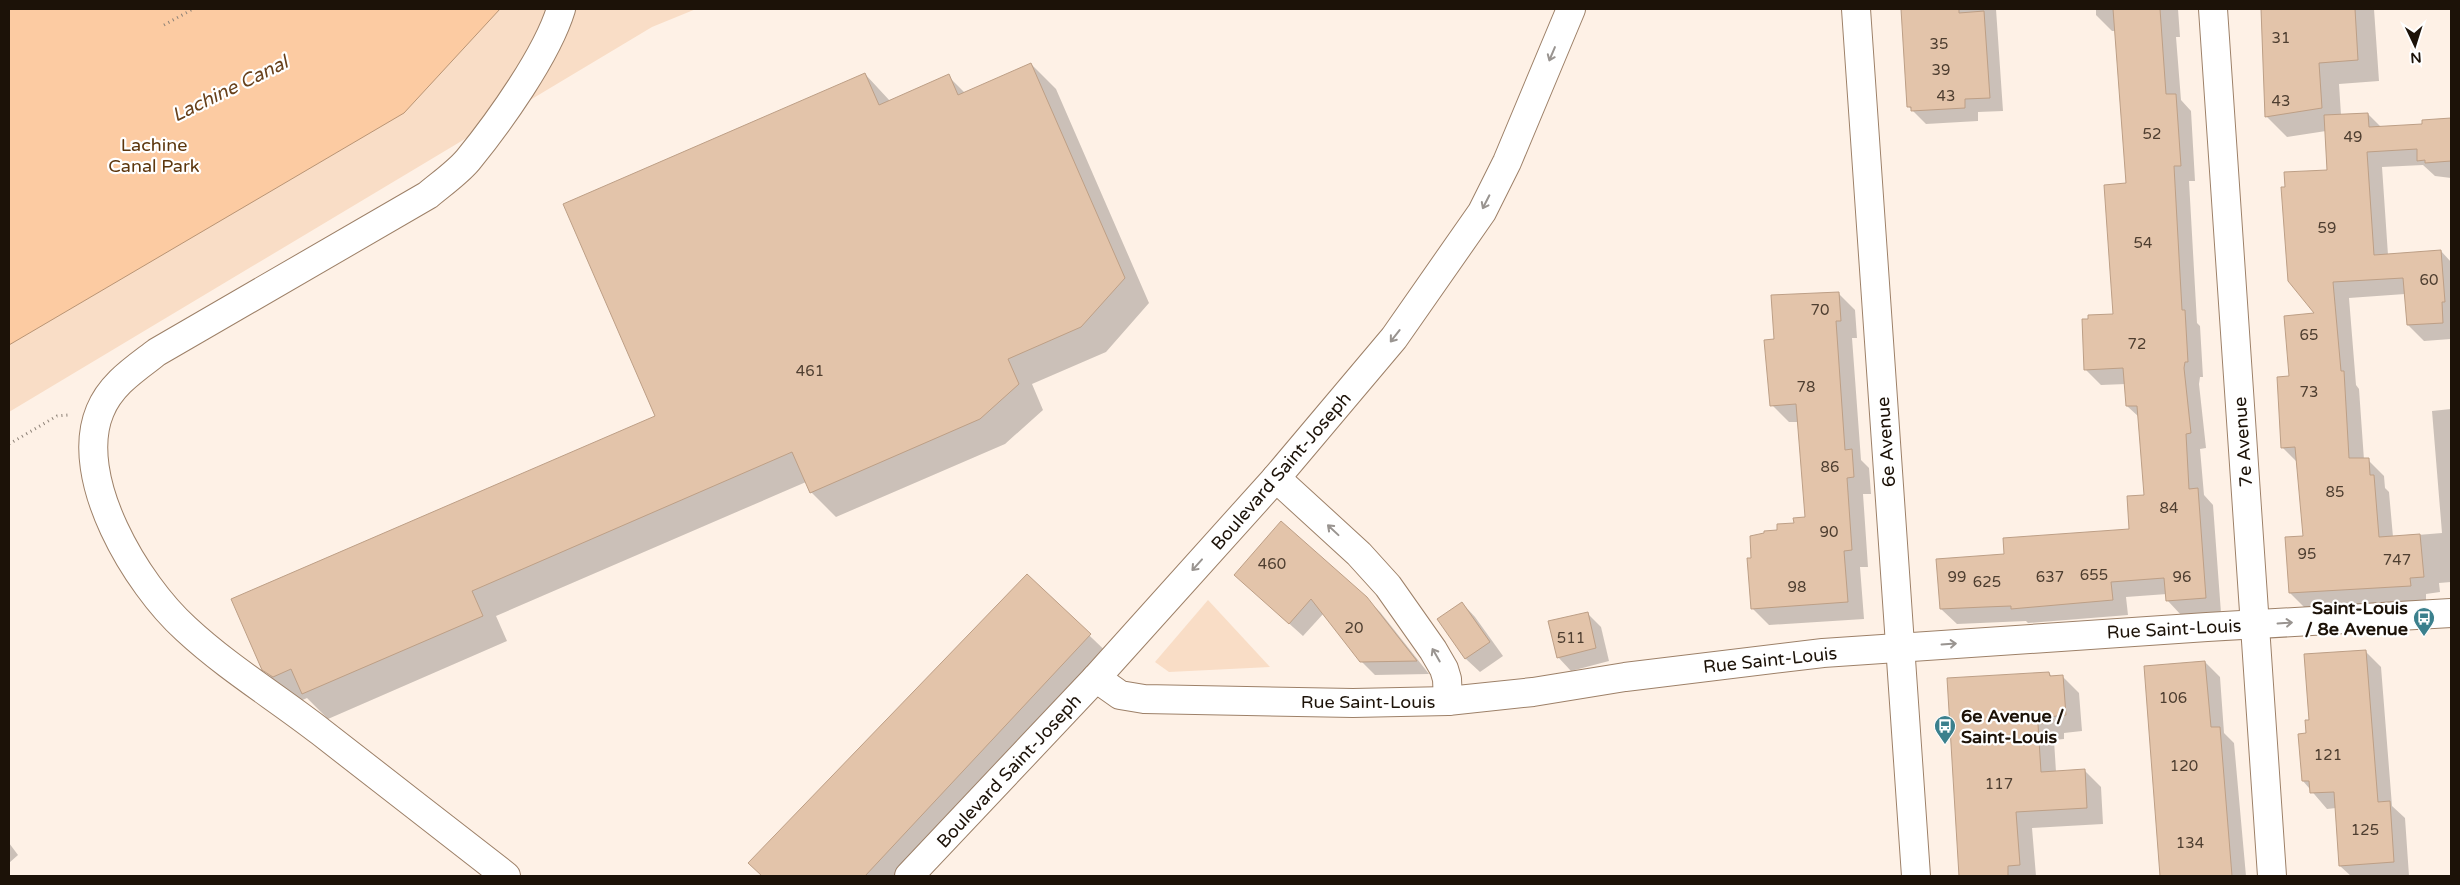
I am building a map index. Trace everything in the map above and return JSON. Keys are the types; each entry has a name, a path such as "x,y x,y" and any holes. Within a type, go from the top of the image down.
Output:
{"street":[{"path":"506,876 314,726 237,673 184,628 138,573 114,528 98,481 94,454 94,432 100,411 112,391 128,374 157,352 428,195 450,177 468,160 507,108 549,37 561,9"},
{"name":"Boulevard Saint-Joseph","path":"909,876 1096,678 1276,478 1394,338 1482,212 1507,162 1570,9"},
{"name":"6e Avenue","path":"1856,9 1916,876"},
{"name":"7e Avenue","path":"2213,9 2272,876"},
{"path":"1276,478 1359,554 1388,586 1433,650 1444,669 1447,679 1448,701"},
{"name":"Rue Saint-Louis","path":"1096,678 1120,695 1144,699 1353,702 1448,701 1753,660 1900,648 2451,612"}],"path":[{"path":"164,25 193,9"},
{"path":"9,444 57,416 100,411"}],"green space":[{"name":"Lachine Canal","path":"9,9 696,9 652,27 9,412"},
{"path":"1208,600 1270,667 1169,672 1155,662"}],"water":[{"name":"Lachine Canal","path":"9,9 500,9 404,113 9,345"}],"building":[{"path":"1901,9 1959,9 1959,13 1984,11 1990,98 1965,99 1965,108 1911,111 1911,107 1907,107"},
{"path":"2113,9 2160,9 2166,94 2176,94 2181,166 2174,166 2182,310 2185,310 2188,362 2185,362 2184,368 2191,433 2186,434 2189,489 2198,488 2206,598 2166,601 2164,578 2111,582 2113,600 2011,609 2011,606 1940,609 1936,559 2004,554 2003,538 2129,529 2127,496 2144,495 2137,406 2126,406 2123,368 2084,370 2082,319 2088,319 2088,315 2113,314 2104,185 2126,183"},
{"path":"2261,9 2355,9 2358,60 2319,63 2322,108 2265,117"},
{"path":"1031,63 1125,278 1081,327 1008,359 1019,384 980,419 810,493 792,452 472,591 483,616 302,694 291,669 273,677 262,670 231,599 655,416 563,204 865,73 879,105 949,74 958,95"},
{"path":"2368,113 2369,127 2422,124 2422,120 2451,118 2451,161 2425,163 2425,160 2417,161 2417,149 2367,152 2374,255 2441,250 2445,302 2442,302 2443,323 2407,325 2403,278 2333,282 2341,371 2344,371 2349,458 2369,458 2370,475 2374,475 2379,537 2420,534 2424,577 2410,578 2411,586 2289,593 2285,537 2303,536 2295,447 2281,448 2277,377 2289,376 2284,316 2314,313 2288,281 2281,187 2285,187 2284,172 2327,170 2324,115"},
{"path":"1839,292 1841,321 1836,321 1845,450 1852,449 1854,477 1847,478 1852,550 1844,551 1848,602 1751,609 1747,558 1751,558 1750,536 1764,533 1764,531 1777,530 1777,524 1794,523 1793,518 1805,517 1796,404 1770,406 1764,340 1774,339 1771,295"},
{"path":"1281,521 1367,597 1417,661 1360,662 1311,599 1289,624 1234,575"},
{"path":"1027,574 1091,634 865,876 762,876 748,863"},
{"path":"1462,602 1490,642 1465,659 1437,619"},
{"path":"1588,612 1596,648 1557,658 1548,621"},
{"path":"2366,650 2378,802 2390,801 2394,862 2339,866 2334,792 2310,793 2309,781 2302,781 2298,734 2306,733 2305,720 2309,720 2304,654"},
{"path":"2205,661 2211,727 2220,727 2232,876 2160,876 2144,666"},
{"path":"2049,672 2050,676 2063,675 2066,715 2048,717 2048,723 2038,724 2041,772 2085,769 2087,808 2016,812 2020,865 2008,866 2008,876 1959,876 1947,678"}],"place":[{"name":"Saint-Louis / 8e Avenue","path":"2424,637"},
{"name":"6e Avenue / Saint-Louis","path":"1945,745"}],"park label":[{"name":"Lachine Canal Park","path":"154,155"}]}
